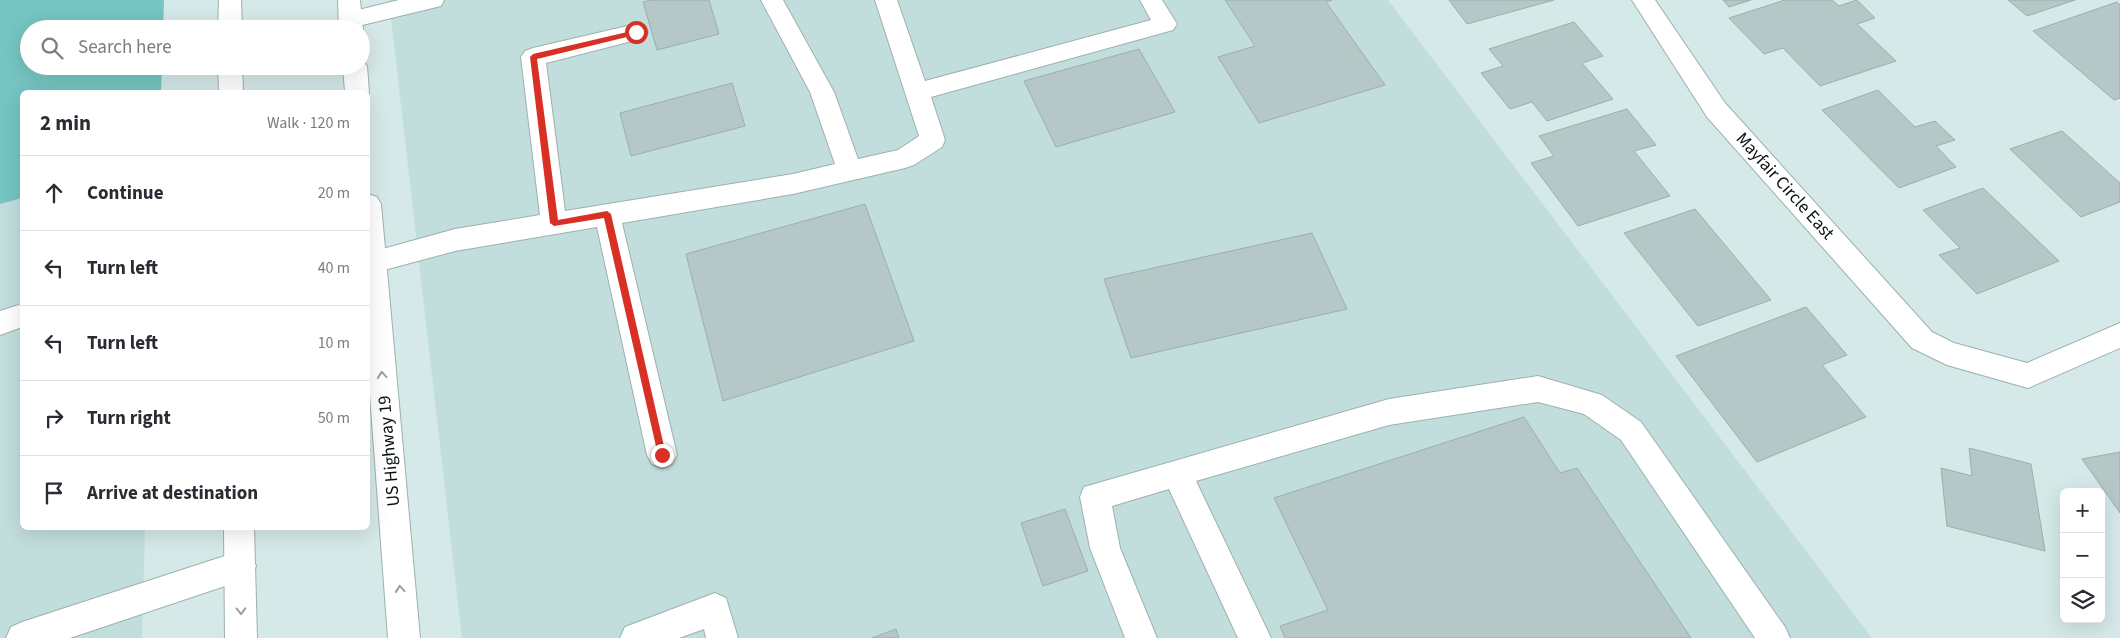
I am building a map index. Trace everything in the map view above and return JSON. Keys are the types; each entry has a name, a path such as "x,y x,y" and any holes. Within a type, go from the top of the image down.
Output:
{"main road":[{"path":"230,0 230,20"},
{"path":"350,16 434,0"},
{"path":"772,0 822,92 850,171"},
{"path":"373,262 455,240 793,184 905,158 933,140 886,0"},
{"path":"917,92 1165,24 1150,0"},
{"name":"Mayfair Circle East","path":"1643,0 1716,110 1922,340 1947,353 2028,376 2120,334"},
{"path":"554,223 533,57 636,32"},
{"path":"230,75 230,90"},
{"path":"356,75 357,90"},
{"path":"607,214 662,455"},
{"name":"US Highway 19","path":"370,227 404,638"},
{"path":"0,323 20,317"},
{"path":"1141,638 1105,548 1095,497 1389,412 1538,389 1592,404 1631,431 1774,638"},
{"path":"1177,473 1255,638"},
{"path":"239,530 241,638"},
{"path":"22,638 240,566"},
{"path":"636,638 715,609 722,638"}],"shaded area":[{"path":"0,0 164,0 163,20 20,20 20,75 162,75 161,90 20,90 20,199 0,204"},
{"path":"389,0 1388,0 1872,638 462,638"},
{"path":"20,199 20,530 145,530 142,638 0,638 0,204"}],"building":[{"path":"651,0 709,0 719,34 657,50 643,2"},
{"path":"1225,0 1332,0 1326,2 1385,85 1259,123 1218,57 1255,46"},
{"path":"1449,0 1554,0 1467,24"},
{"path":"1723,0 1751,0 1729,7"},
{"path":"1785,0 1832,0 1839,6 1857,0 1875,18 1857,24 1896,61 1820,86 1783,48 1764,54 1729,18"},
{"path":"2008,0 2075,0 2027,16"},
{"path":"2117,2 2120,5 2120,98 2114,100 2033,31"},
{"path":"1574,22 1603,56 1582,63 1613,99 1547,121 1532,102 1510,109 1481,73 1503,66 1489,49"},
{"path":"1139,49 1175,112 1056,147 1024,81"},
{"path":"732,83 745,126 631,156 620,113"},
{"path":"1878,90 1915,127 1935,121 1955,140 1936,146 1956,167 1899,188 1822,110"},
{"path":"1627,109 1656,145 1634,151 1670,196 1578,226 1531,163 1554,156 1539,136"},
{"path":"2062,131 2120,183 2120,202 2081,217 2010,149"},
{"path":"1983,188 2059,261 1977,294 1939,255 1960,248 1923,210"},
{"path":"865,204 914,341 723,401 686,254"},
{"path":"1695,209 1771,300 1698,326 1624,233"},
{"path":"1312,233 1347,309 1131,358 1104,279"},
{"path":"1806,307 1847,355 1822,365 1866,417 1757,462 1676,356"},
{"path":"1524,417 1560,473 1577,468 1691,638 1285,638 1280,626 1328,610 1274,498"},
{"path":"1969,448 2031,464 2045,551 1947,526 1941,468 1972,476"},
{"path":"2120,452 2120,513 2105,492 2105,488 2102,488 2082,459"},
{"path":"1065,509 1088,571 1043,586 1021,523"},
{"path":"896,629 899,638 872,638"}],"route":[{"path":"636,32 533,57 554,223 607,214 662,455"}]}
